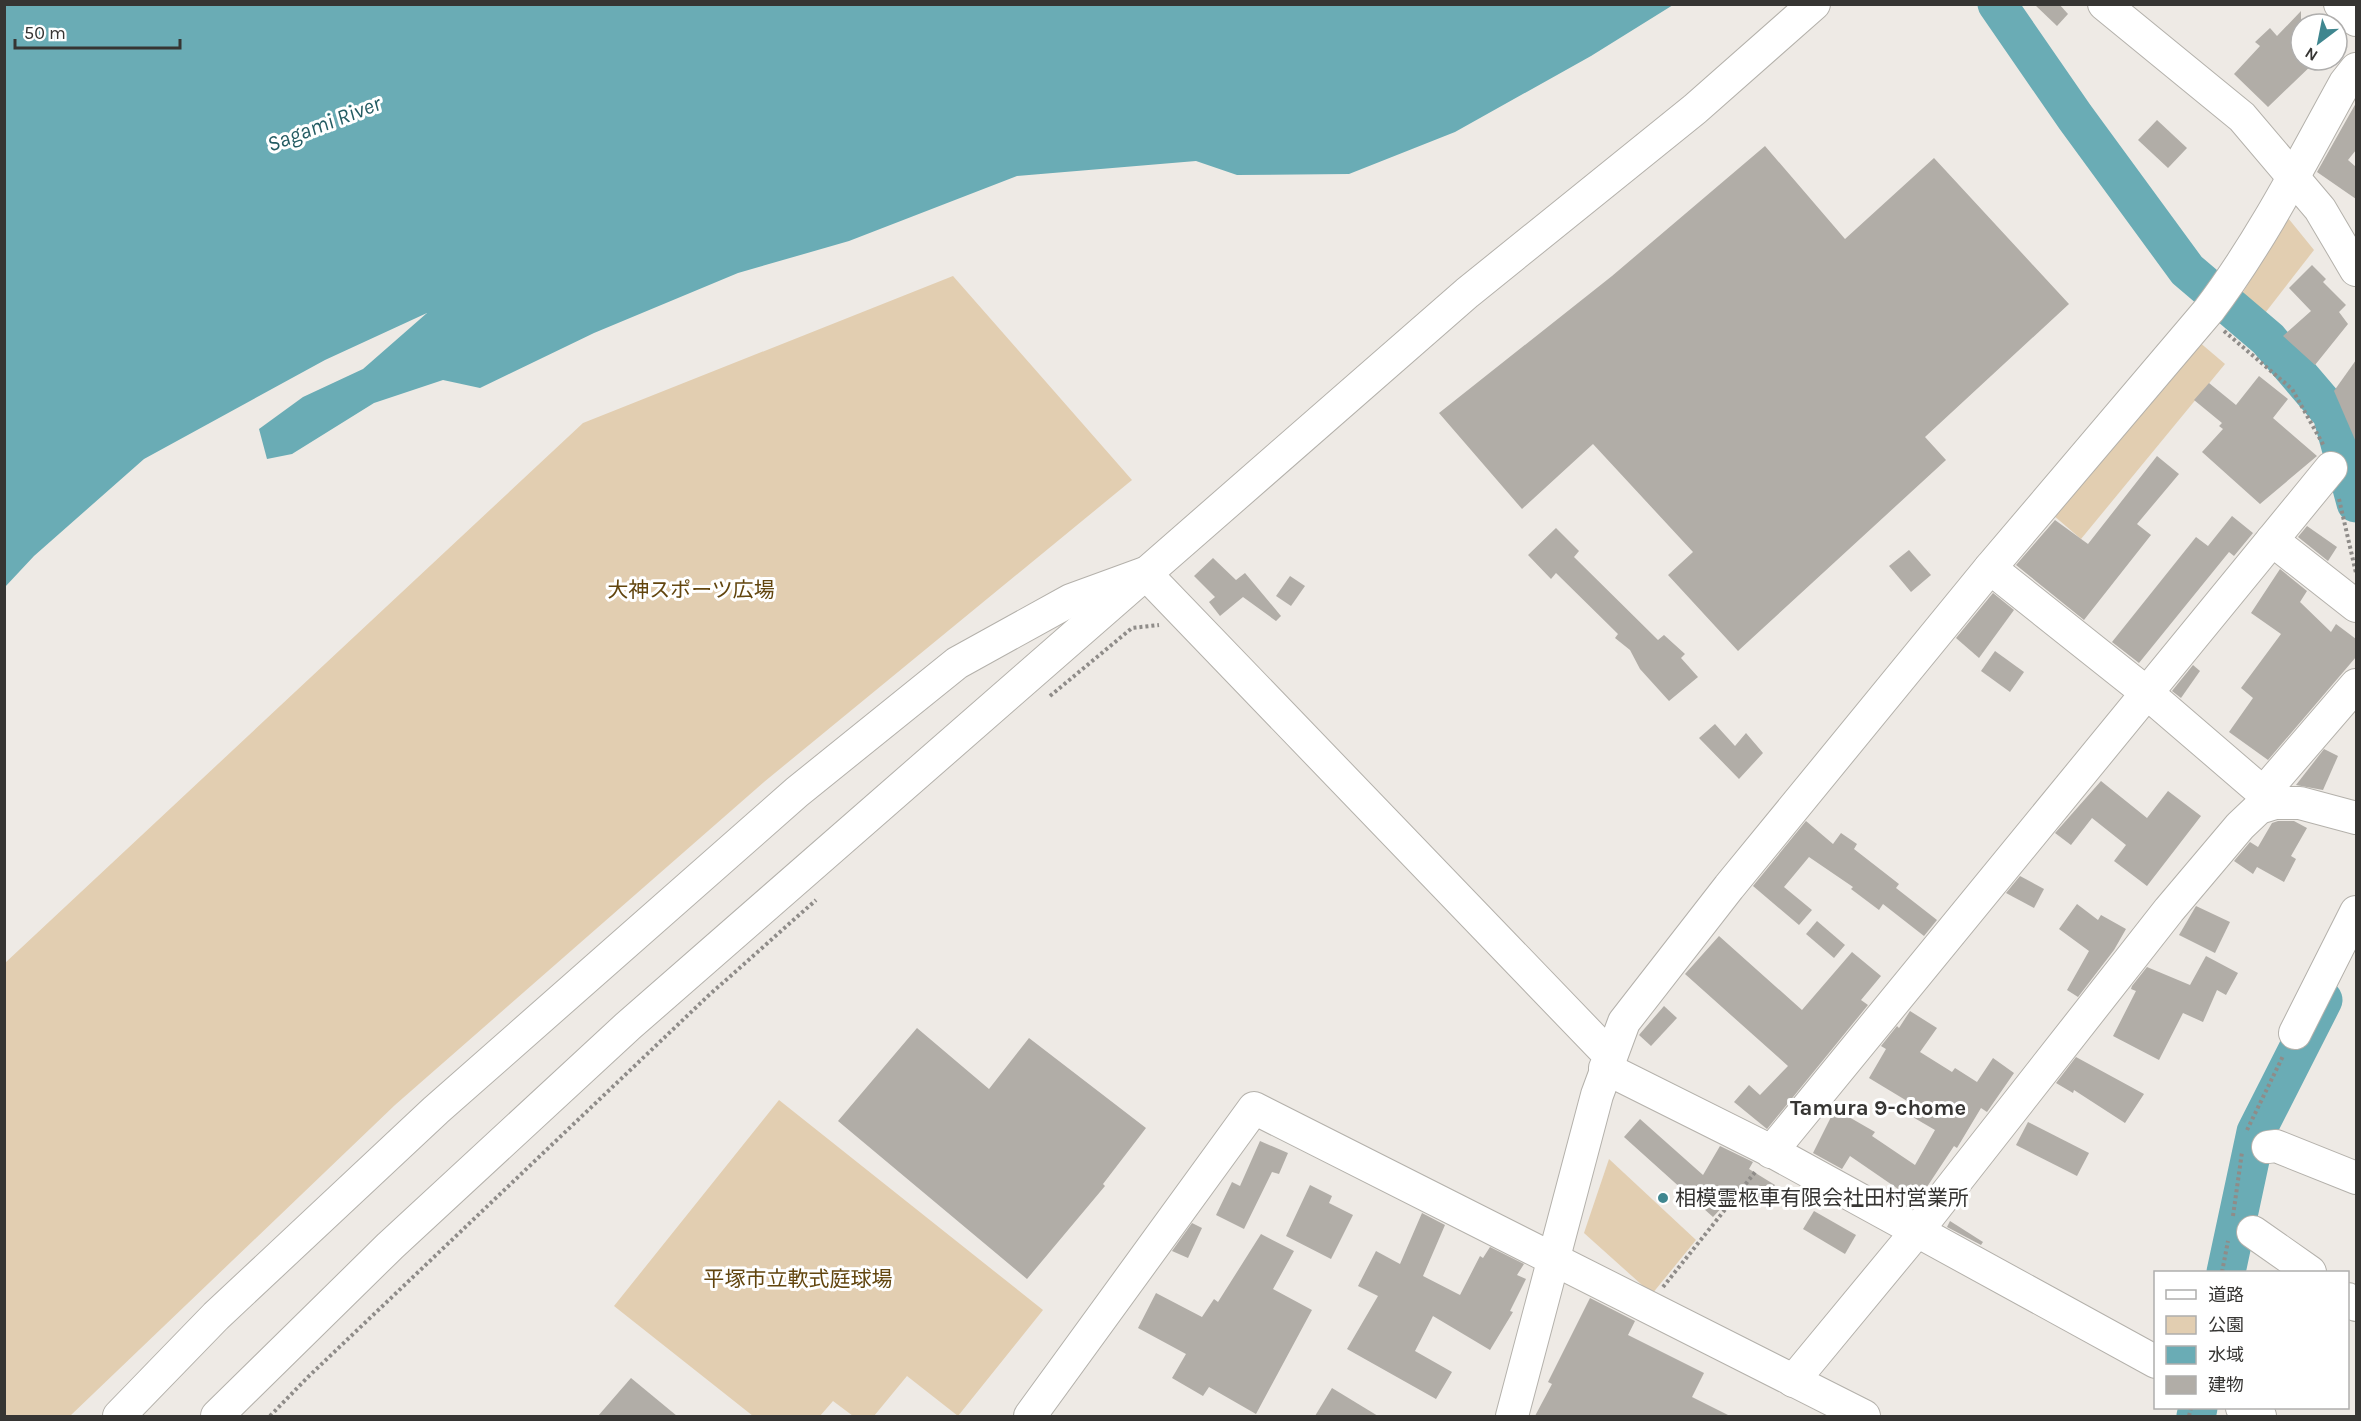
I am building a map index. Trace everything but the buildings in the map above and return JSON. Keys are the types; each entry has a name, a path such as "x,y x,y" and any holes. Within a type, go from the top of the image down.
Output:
{"street":[{"path":"217,1416 510,1133 628,1026 1467,293 1695,109 1814,4"},
{"path":"2104,4 2242,117 2320,209 2356,270"},
{"path":"2340,4 2356,20"},
{"path":"1512,1416 1552,1257 1607,1062 1624,1022 1722,896 1990,568 2213,305 2293,177 2345,82 2356,69"},
{"path":"1771,1152 2331,468"},
{"path":"2272,540 2356,606"},
{"path":"1990,568 2147,693 2269,798 2300,803 2356,818"},
{"path":"1145,573 1607,1062 2154,1361"},
{"path":"119,1416 216,1316 428,1118 797,792 957,663 1071,600 1145,573"},
{"path":"1793,1381 1917,1231 2169,909 2240,826 2269,798 2356,685"},
{"path":"2295,1033 2356,912"},
{"path":"1030,1416 1254,1108 1864,1416"},
{"path":"2268,1147 2276,1146 2356,1178"},
{"path":"2253,1232 2309,1271"},
{"path":"2246,1409 2260,1416"}],"path":[{"path":"2213,305 2243,344 2292,389 2322,438 2356,573"},
{"path":"1045,699 1132,628 1192,621"},
{"path":"270,1416 308,1377 708,996 824,893"},
{"path":"1648,1306 1771,1152"}],"green space":[{"path":"2288,218 2314,250 2262,317 2237,302"},
{"name":"大神スポーツ広場","path":"953,276 1132,480 764,782 395,1105 70,1416 5,1416 5,963 583,423"},
{"path":"2198,341 2225,364 2081,539 2053,515"},
{"name":"平塚市立軟式庭球場","path":"779,1100 1043,1310 958,1416 907,1376 874,1416 853,1416 833,1401 820,1416 753,1416 614,1306"},
{"path":"1609,1159 1696,1240 1652,1294 1584,1233"}],"water":[{"name":"Sagami River","path":"5,4 1673,5 1591,56 1455,132 1349,174 1237,175 1196,161 1017,176 849,241 738,273 594,333 480,388 443,380 374,403 292,454 267,459 259,429 303,397 363,369 427,313 325,360 144,459 34,556 5,587"}],"waterway":[{"path":"1997,4 2075,117 2187,270 2268,339 2332,414 2356,503"},
{"path":"2226,1271 2256,1132 2323,1000"},
{"path":"2196,1416 2198,1409"}],"place":[{"name":"相模霊柩車有限会社田村営業所","path":"1663,1198"}],"district":[{"name":"Tamura 9-chome","path":"1878,1108"}]}
